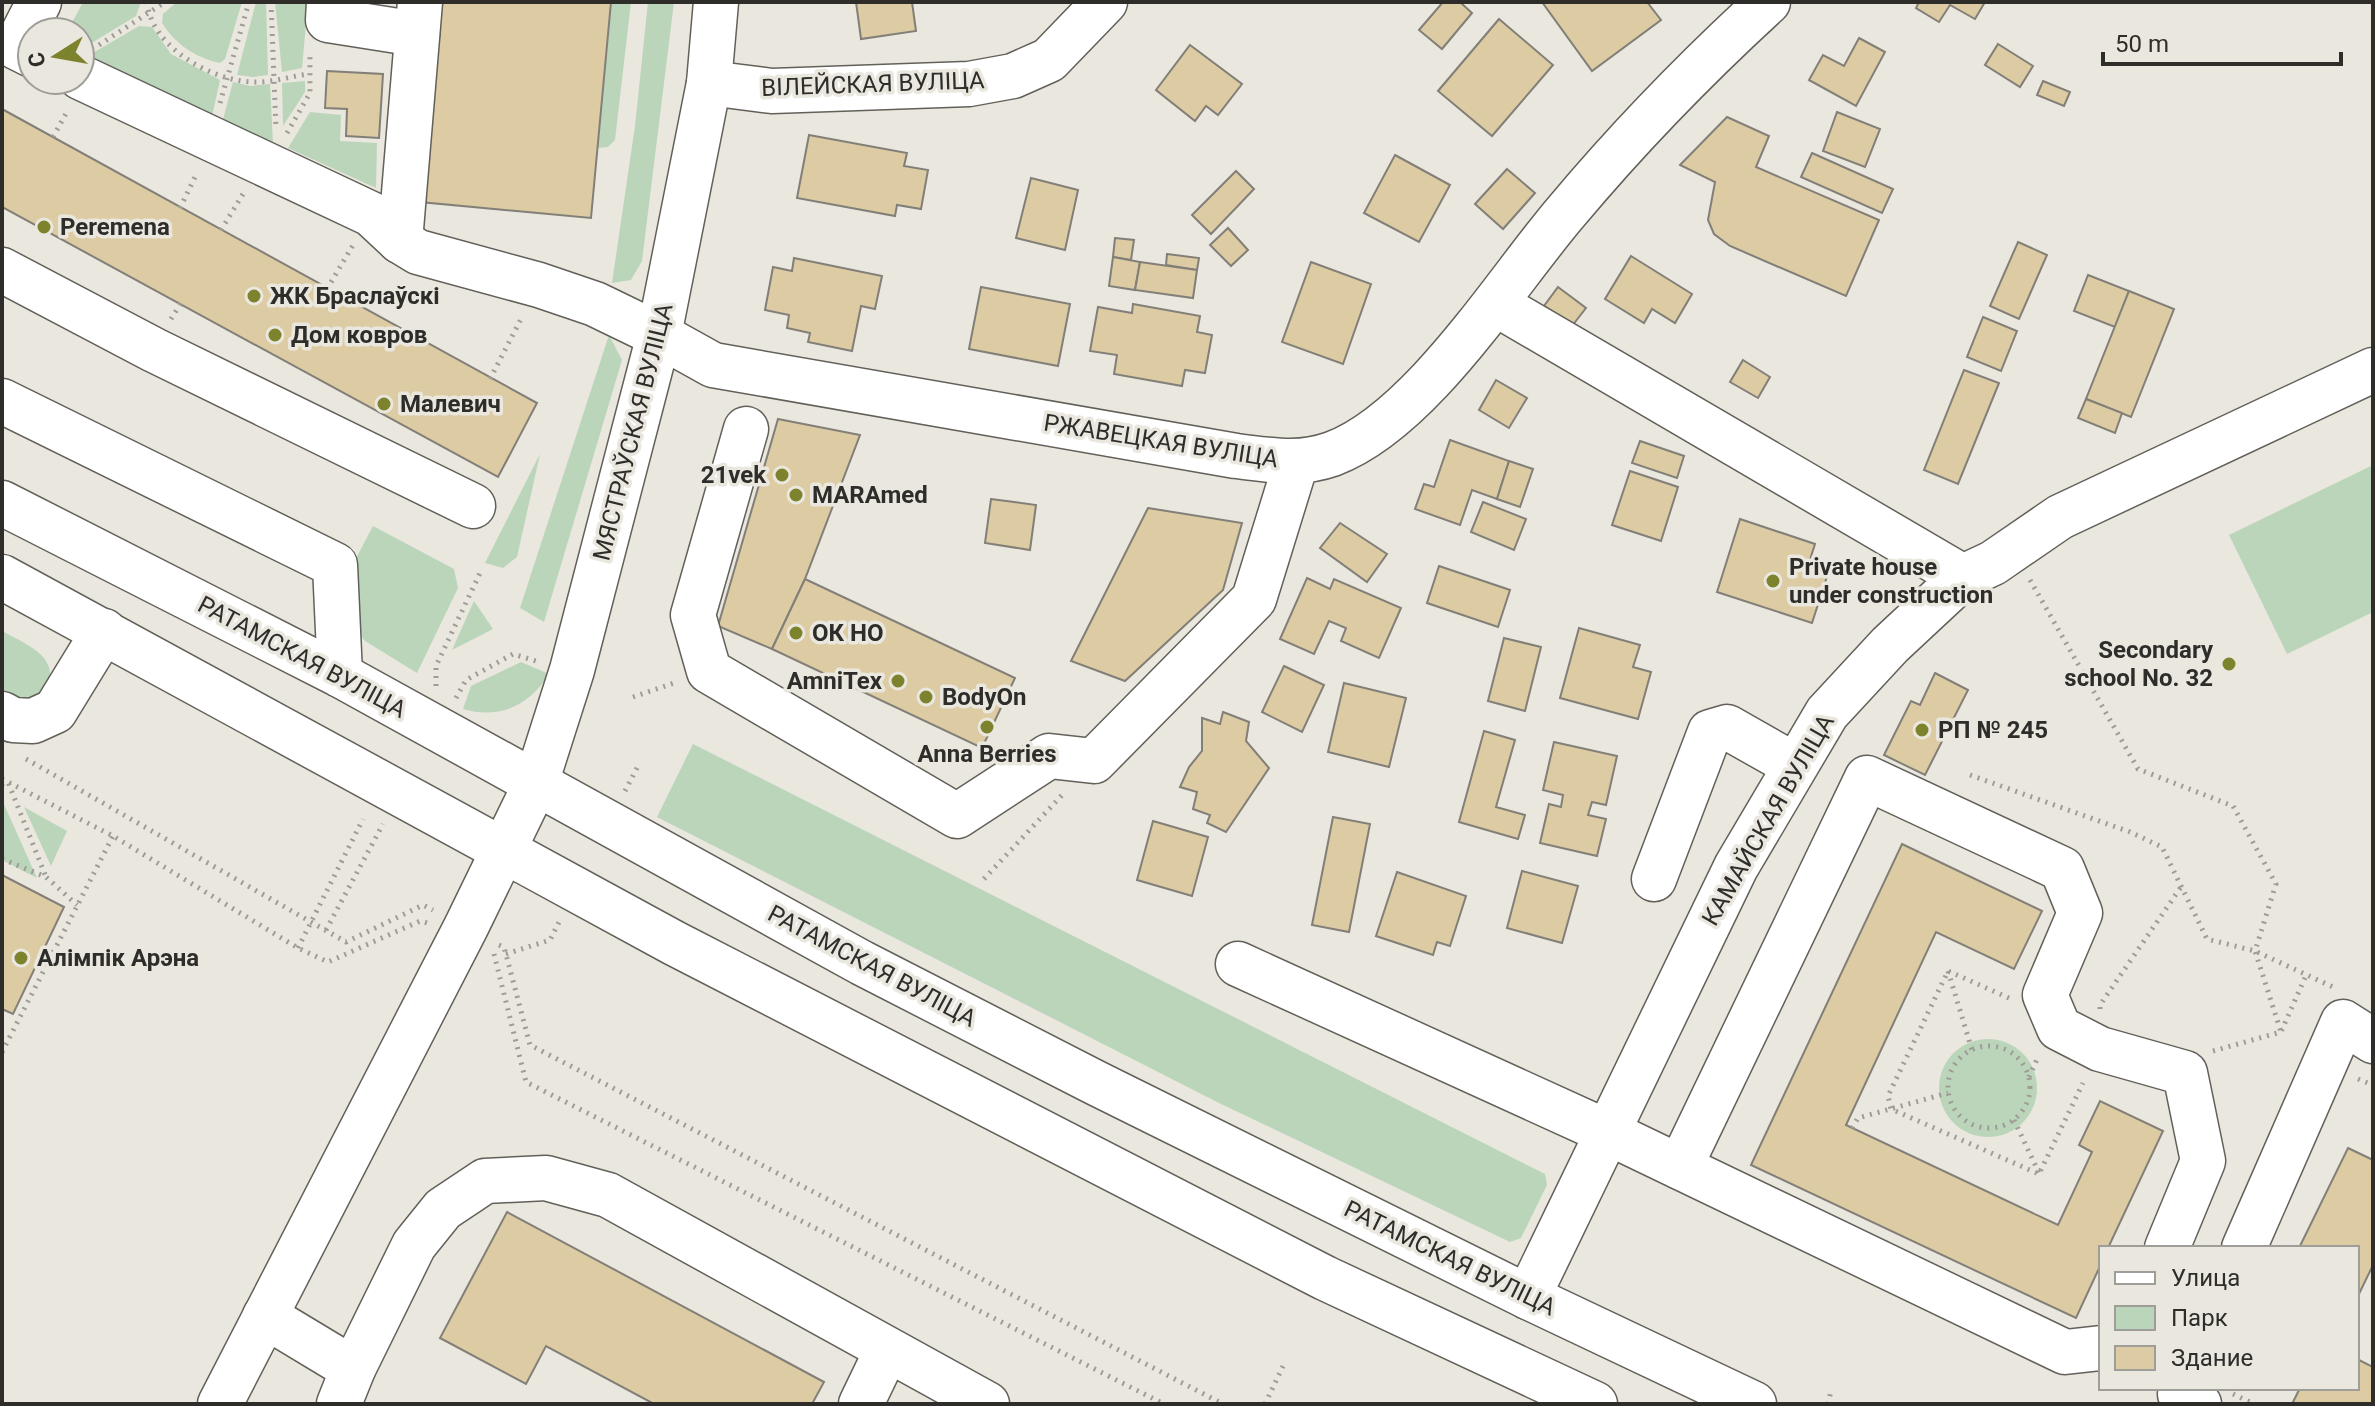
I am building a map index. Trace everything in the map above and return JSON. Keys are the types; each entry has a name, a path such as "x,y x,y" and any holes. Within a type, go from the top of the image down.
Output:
{"main road":[{"path":"329,2 328,20 418,18 386,227"},
{"name":"МЯСТРАЎСКАЯ ВУЛІЦА","path":"220,1404 466,927 536,783 572,670 659,335 709,83 716,2"},
{"name":"ВІЛЕЙСКАЯ ВУЛІЦА","path":"709,83 772,91 969,84 1013,76 1049,60 1105,2"},
{"name":"РЖАВЕЦКАЯ ВУЛІЦА","path":"96,69 386,227 418,252 539,285 595,304 713,365 1236,456 1296,463 1333,453 1369,433 1422,387 1496,304 1565,213 1658,111 1768,2"},
{"path":"2,270 154,350 473,506"},
{"path":"1496,304 1963,577"},
{"name":"КАМАЙСКАЯ ВУЛІЦА","path":"1528,1297 1736,867 1827,713 1890,645 1963,577 1993,563 2060,517 2373,370"},
{"path":"2,401 335,565 340,675"},
{"path":"746,429 693,615 709,671 957,816 1049,756 1094,761 1254,599 1296,463"},
{"name":"РАТАМСКАЯ ВУЛІЦА","path":"2,503 340,675 862,963 1528,1297 1754,1404"},
{"path":"2,577 674,943 1325,1278 1595,1404"},
{"path":"9,734 13,720 33,721 55,711 104,631"},
{"path":"1654,879 1703,743 1710,732 1727,727 1794,765"},
{"path":"1680,1167 1867,778 2062,869 2080,913 2045,995 2059,1028 2100,1049 2185,1073 2203,1161 2168,1246"},
{"path":"1238,964 1607,1132 2065,1352 2099,1348"},
{"path":"2245,1246 2358,1031"},
{"path":"265,1316 346,1386 414,1245 443,1209 485,1181 546,1178 608,1195 987,1404"},
{"path":"861,1404 887,1350"},
{"path":"2182,1390 2180,1394 2199,1404"}],"path":[{"path":"147,2 148,13 173,50 207,72 254,82 309,74"},
{"path":"96,56 165,2"},
{"path":"217,115 249,2"},
{"path":"271,2 277,136"},
{"path":"284,139 310,93 311,43"},
{"path":"310,57 324,58"},
{"path":"327,289 386,227"},
{"path":"490,379 539,285"},
{"path":"436,697 436,666 480,573"},
{"path":"2027,576 2138,769 2233,806 2239,815 2276,884 2255,951 2281,1032"},
{"path":"452,705 466,680 513,654 572,670"},
{"path":"9,734 346,942 423,905 504,947 530,1045 1223,1404"},
{"path":"984,879 1094,761"},
{"path":"620,802 638,766"},
{"path":"1970,775 2130,832 2162,847 2207,939 2255,951 2307,973 2356,999 2358,1031"},
{"path":"4,782 113,836 298,948 328,962 420,921 466,927 496,955 526,1082 1164,1404"},
{"path":"4,782 46,877"},
{"path":"298,948 363,819"},
{"path":"326,930 381,827"},
{"path":"2,1052 113,836"},
{"path":"2,859 46,877 77,905"},
{"path":"2039,1174 2100,1049 2100,1005 2181,887"},
{"path":"506,954 550,940 556,929"},
{"path":"1948,971 2026,1006 2045,995"},
{"path":"1948,971 1972,1050"},
{"path":"1891,1109 1888,1096 1948,971"},
{"path":"2281,1032 2307,973"},
{"path":"2185,1073 2202,1054 2281,1032"},
{"path":"1996,1046 2019,1059 2026,1071 2030,1084 2029,1098 2014,1120 2002,1127 1988,1129 1975,1126 1963,1120 1954,1110 1948,1093 1951,1071 1958,1059 1972,1050 1996,1046"},
{"path":"1852,1128 1858,1118 1948,1093"},
{"path":"1891,1109 2039,1174"},
{"path":"2014,1120 2039,1174"},
{"path":"1265,1404 1285,1362"},
{"path":"1828,1404 1831,1391"}],"green space":[{"path":"83,2 141,2 136,16 96,40 96,16 76,16"},
{"path":"177,2 242,2 225,59 220,63 187,49 167,31 162,23 163,14"},
{"path":"256,2 266,2 268,75 237,75"},
{"path":"275,2 308,2 302,68 282,72"},
{"path":"611,2 631,2 615,140 608,147 598,148"},
{"path":"648,2 674,2 642,261 631,280 612,283 635,126"},
{"path":"139,26 152,27 171,54 220,80 211,121 96,62 96,51"},
{"path":"305,81 305,92 283,126 282,83"},
{"path":"233,82 250,86 270,84 273,144 221,127"},
{"path":"310,112 341,115 340,141 377,143 376,188 288,148"},
{"path":"609,335 622,360 544,622 520,608"},
{"path":"540,454 517,557 503,568 485,563"},
{"path":"2373,465 2373,612 2287,654 2229,535"},
{"path":"373,526 454,569 458,588 417,673 365,641 346,617 343,583"},
{"path":"474,601 493,629 452,650"},
{"path":"2,631 34,649 48,664 49,685 44,699 2,698"},
{"path":"521,662 549,674 533,694 501,711 489,713 463,709 471,686"},
{"path":"693,744 1545,1174 1547,1185 1521,1238 1510,1242 1219,1103 657,817"},
{"path":"3,802 37,878 2,860"},
{"path":"24,807 67,831 51,866"},
{"path":"1988,1039 2007,1042 2023,1053 2034,1069 2037,1088 2034,1107 2023,1123 2007,1134 1988,1137 1969,1134 1953,1123 1942,1107 1939,1088 1942,1069 1953,1053 1969,1042"}],"building":[{"path":"438,2 611,2 591,218 420,202"},
{"path":"856,2 912,2 916,31 861,39"},
{"path":"1443,2 1460,2 1472,13 1442,49 1419,30"},
{"path":"1542,2 1647,2 1661,20 1592,71"},
{"path":"1919,2 1985,2 1975,19 1950,5 1939,22 1916,8"},
{"path":"1499,19 1553,65 1492,136 1438,91"},
{"path":"1859,38 1885,52 1856,106 1809,80 1823,55 1844,66"},
{"path":"1998,44 2033,66 2020,87 1985,65"},
{"path":"1190,45 1242,84 1218,115 1206,106 1195,121 1156,90"},
{"path":"327,71 383,74 379,138 346,136 347,109 325,108"},
{"path":"2043,81 2070,92 2064,106 2037,95"},
{"name":"ЖК Браслаўскі","path":"2,109 537,403 498,477 2,207"},
{"path":"1837,112 1880,129 1865,167 1823,151"},
{"path":"1727,117 1769,136 1756,167 1879,220 1846,296 1730,246 1714,234 1708,220 1715,182 1680,165"},
{"path":"809,135 907,153 904,166 928,170 921,209 897,205 895,216 797,198"},
{"path":"1812,153 1893,189 1882,213 1801,177"},
{"path":"1395,155 1450,185 1419,242 1364,213"},
{"path":"1507,169 1535,193 1503,229 1475,204"},
{"path":"1236,171 1254,189 1211,234 1192,215"},
{"path":"1031,178 1078,190 1065,250 1016,238"},
{"path":"1228,228 1248,250 1231,266 1210,245"},
{"path":"1115,238 1134,240 1131,260 1113,257"},
{"path":"2018,242 2047,255 2019,319 1990,306"},
{"path":"1167,254 1199,258 1197,270 1166,265"},
{"path":"1631,256 1692,294 1675,323 1652,309 1644,323 1605,299"},
{"path":"1113,257 1140,262 1135,290 1109,286"},
{"path":"794,258 882,276 875,309 861,306 852,351 808,342 810,333 787,328 789,315 765,310 773,267 792,271"},
{"path":"1140,262 1197,270 1193,298 1135,290"},
{"path":"1311,262 1371,284 1343,364 1282,342"},
{"path":"2088,275 2129,291 2115,327 2074,311"},
{"path":"981,287 1070,304 1058,366 969,349"},
{"path":"1558,287 1586,308 1572,326 1544,306"},
{"path":"2129,291 2174,309 2131,417 2086,399"},
{"path":"1133,304 1200,316 1197,332 1212,335 1205,373 1185,370 1182,386 1114,374 1117,355 1090,351 1098,307 1132,313"},
{"path":"1983,317 2017,331 2001,371 1967,357"},
{"path":"1743,360 1770,377 1758,398 1730,382"},
{"path":"1964,370 1999,383 1958,484 1924,470"},
{"path":"1496,380 1527,398 1509,428 1479,410"},
{"path":"2086,399 2122,413 2115,433 2078,418"},
{"name":"MARAmed","path":"778,419 860,435 805,579 772,649 718,626"},
{"path":"1450,440 1509,461 1497,499 1472,490 1460,525 1415,509 1424,484 1434,487"},
{"path":"1640,441 1684,456 1677,478 1632,463"},
{"path":"1509,461 1533,469 1520,507 1497,499"},
{"path":"1630,471 1678,487 1661,541 1612,525"},
{"path":"991,499 1036,505 1030,550 985,543"},
{"path":"1483,502 1526,519 1514,550 1471,532"},
{"path":"1148,508 1242,523 1223,590 1125,681 1071,661"},
{"name":"Private house under construction","path":"1740,519 1815,544 1809,563 1829,570 1812,623 1717,592"},
{"path":"1340,523 1387,554 1367,582 1320,548"},
{"path":"1439,566 1510,590 1498,627 1427,603"},
{"path":"1307,578 1330,589 1334,579 1401,608 1379,658 1341,641 1346,628 1329,621 1314,654 1280,639"},
{"path":"805,579 1015,678 982,748 772,649"},
{"path":"1579,628 1640,645 1633,667 1651,672 1638,719 1560,698"},
{"path":"1504,638 1541,647 1525,711 1488,701"},
{"path":"1284,666 1324,685 1302,732 1262,712"},
{"name":"РП № 245","path":"1935,673 1968,690 1925,775 1884,755 1911,701 1920,705"},
{"path":"1344,683 1406,698 1389,767 1328,752"},
{"path":"1223,712 1249,722 1246,741 1269,768 1226,832 1207,823 1210,815 1193,809 1197,792 1180,787 1189,767 1202,751 1202,718 1220,724"},
{"path":"1484,731 1515,740 1496,807 1525,815 1518,839 1459,822"},
{"path":"1554,742 1617,756 1606,805 1592,802 1588,815 1606,819 1597,856 1540,843 1549,804 1561,807 1563,795 1543,790"},
{"path":"1333,817 1370,824 1349,932 1312,925"},
{"path":"1153,821 1208,837 1192,896 1137,880"},
{"path":"1902,844 2042,911 2014,969 1936,932 1846,1125 2058,1225 2092,1152 2079,1145 2100,1101 2163,1131 2109,1246 2099,1246 2099,1268 2076,1318 1751,1165"},
{"path":"1522,871 1578,886 1562,943 1507,928"},
{"path":"1397,872 1466,896 1450,946 1437,942 1433,955 1376,936"},
{"name":"Алімпік Арэна","path":"2,875 64,907 13,1014 2,1009"},
{"path":"2348,1148 2373,1160 2373,1265 2359,1294 2359,1246 2300,1246"},
{"path":"507,1212 824,1382 812,1404 654,1404 546,1346 526,1384 440,1338"},
{"path":"2359,1360 2373,1367 2373,1404 2292,1404 2299,1390 2359,1390"}],"place":[{"name":"Peremena","path":"44,227"},
{"name":"ЖК Браслаўскі","path":"254,296"},
{"name":"Дом ковров","path":"275,335"},
{"name":"Малевич","path":"384,404"},
{"name":"21vek","path":"782,475"},
{"name":"MARAmed","path":"796,495"},
{"name":"Private house under construction","path":"1773,581"},
{"name":"ОК НО","path":"796,633"},
{"name":"Secondary school No. 32","path":"2229,664"},
{"name":"AmniTex","path":"898,681"},
{"name":"BodyOn","path":"926,697"},
{"name":"Anna Berries","path":"987,727"},
{"name":"РП № 245","path":"1922,730"},
{"name":"Алімпік Арэна","path":"21,958"}]}
